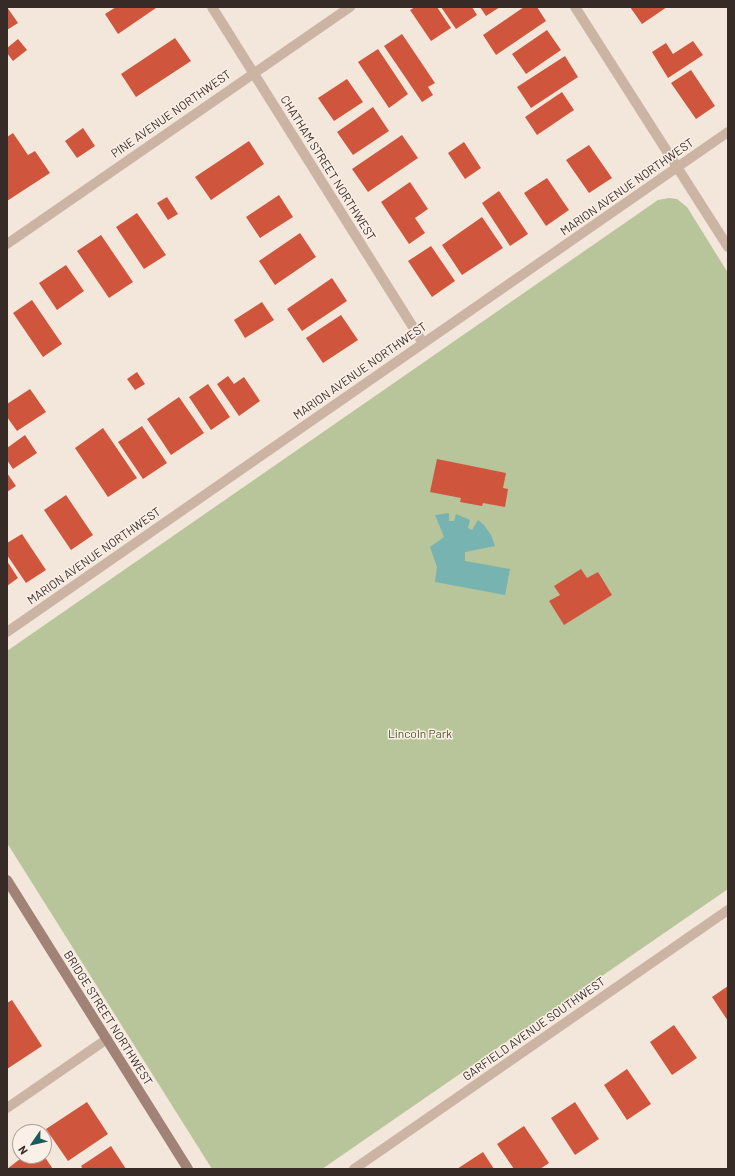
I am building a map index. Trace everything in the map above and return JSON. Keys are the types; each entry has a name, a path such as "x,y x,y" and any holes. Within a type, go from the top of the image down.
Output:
{"main road":[{"name":"BRIDGE STREET NORTHWEST","path":"7,880 188,1169"}],"street":[{"name":"CHATHAM STREET NORTHWEST","path":"212,7 423,343"},
{"name":"PINE AVENUE NORTHWEST","path":"7,244 350,7"},
{"path":"575,7 728,247"},
{"name":"MARION AVENUE NORTHWEST","path":"7,632 728,132"},
{"name":"GARFIELD AVENUE SOUTHWEST","path":"354,1169 728,910"},
{"path":"7,1108 107,1039"}],"green space":[{"name":"Lincoln Park","path":"669,198 677,199 687,207 728,273 728,889 322,1169 212,1169 7,843 7,651 658,200"}],"water":[{"path":"449,513 449,521 454,521 456,514 470,520 468,528 472,530 478,520 484,525 491,535 495,546 465,552 465,561 510,569 505,595 435,582 437,567 430,547 444,537 435,515"}],"building":[{"path":"7,7 18,23 7,30"},
{"path":"116,7 156,8 118,34 105,14"},
{"path":"415,7 437,7 451,28 431,41 410,10"},
{"path":"441,7 472,7 477,15 456,29"},
{"path":"480,7 500,7 486,16"},
{"path":"524,7 537,7 546,21 496,55 483,35"},
{"path":"630,7 667,7 642,24"},
{"path":"547,30 561,50 526,74 512,54"},
{"path":"402,34 435,83 428,87 433,95 422,102 384,46"},
{"path":"175,38 191,61 136,97 121,74"},
{"path":"18,39 27,50 13,61 7,53 7,48"},
{"path":"693,41 703,55 668,78 652,52 666,43 673,54"},
{"path":"378,49 408,94 389,108 358,62"},
{"path":"565,56 578,77 531,108 517,87"},
{"path":"691,70 715,106 696,119 671,83"},
{"path":"347,79 363,102 334,121 318,98"},
{"path":"562,92 574,110 537,135 525,117"},
{"path":"373,107 389,131 353,155 337,132"},
{"path":"83,128 95,146 77,158 65,141"},
{"path":"13,133 28,155 35,151 50,173 7,201 7,137"},
{"path":"402,135 418,158 368,192 352,169"},
{"path":"249,141 264,164 211,200 195,177"},
{"path":"464,142 481,168 465,179 448,153"},
{"path":"589,145 612,178 589,193 566,160"},
{"path":"547,178 569,210 546,226 524,193"},
{"path":"410,182 428,209 415,218 425,233 409,244 381,202"},
{"path":"499,191 528,234 510,246 482,203"},
{"path":"279,195 293,217 260,238 246,217"},
{"path":"167,197 178,214 168,220 157,203"},
{"path":"137,213 166,255 144,269 116,227"},
{"path":"482,217 503,248 462,275 442,245"},
{"path":"300,233 316,257 275,285 259,261"},
{"path":"101,235 133,282 109,298 77,251"},
{"path":"431,246 455,281 432,297 408,261"},
{"path":"66,265 84,291 57,310 39,283"},
{"path":"332,278 347,301 302,331 287,309"},
{"path":"32,300 62,344 43,357 13,313"},
{"path":"262,302 274,320 245,338 234,320"},
{"path":"341,315 358,340 323,363 306,338"},
{"path":"137,372 145,384 135,390 127,379"},
{"path":"228,376 234,384 244,377 260,401 239,416 217,384"},
{"path":"208,384 230,417 211,430 189,397"},
{"path":"30,389 46,412 17,431 7,417 7,404"},
{"path":"179,397 204,433 171,455 147,419"},
{"path":"142,426 167,463 143,479 118,442"},
{"path":"103,428 137,478 108,497 75,448"},
{"path":"25,435 37,453 13,469 7,460 7,448"},
{"path":"437,459 506,473 503,488 508,489 505,507 483,503 482,506 460,502 461,498 430,492"},
{"path":"7,473 16,486 7,492"},
{"path":"66,495 93,535 71,550 44,510"},
{"path":"22,534 46,570 26,583 7,555 7,543"},
{"path":"7,561 18,578 7,586"},
{"path":"581,569 587,578 598,572 612,595 564,625 549,601 560,595 554,586"},
{"path":"728,986 728,1021 712,997"},
{"path":"12,1000 42,1046 7,1069 7,1003"},
{"path":"674,1025 697,1058 672,1075 650,1042"},
{"path":"627,1069 651,1104 627,1120 604,1085"},
{"path":"87,1102 108,1134 68,1161 52,1138 52,1125"},
{"path":"575,1102 599,1139 575,1155 551,1118"},
{"path":"524,1126 549,1163 540,1169 514,1169 497,1144"},
{"path":"111,1146 126,1169 83,1169 81,1166"},
{"path":"483,1152 494,1169 457,1169"},
{"path":"14,1164 50,1164 53,1169 7,1169"}]}
